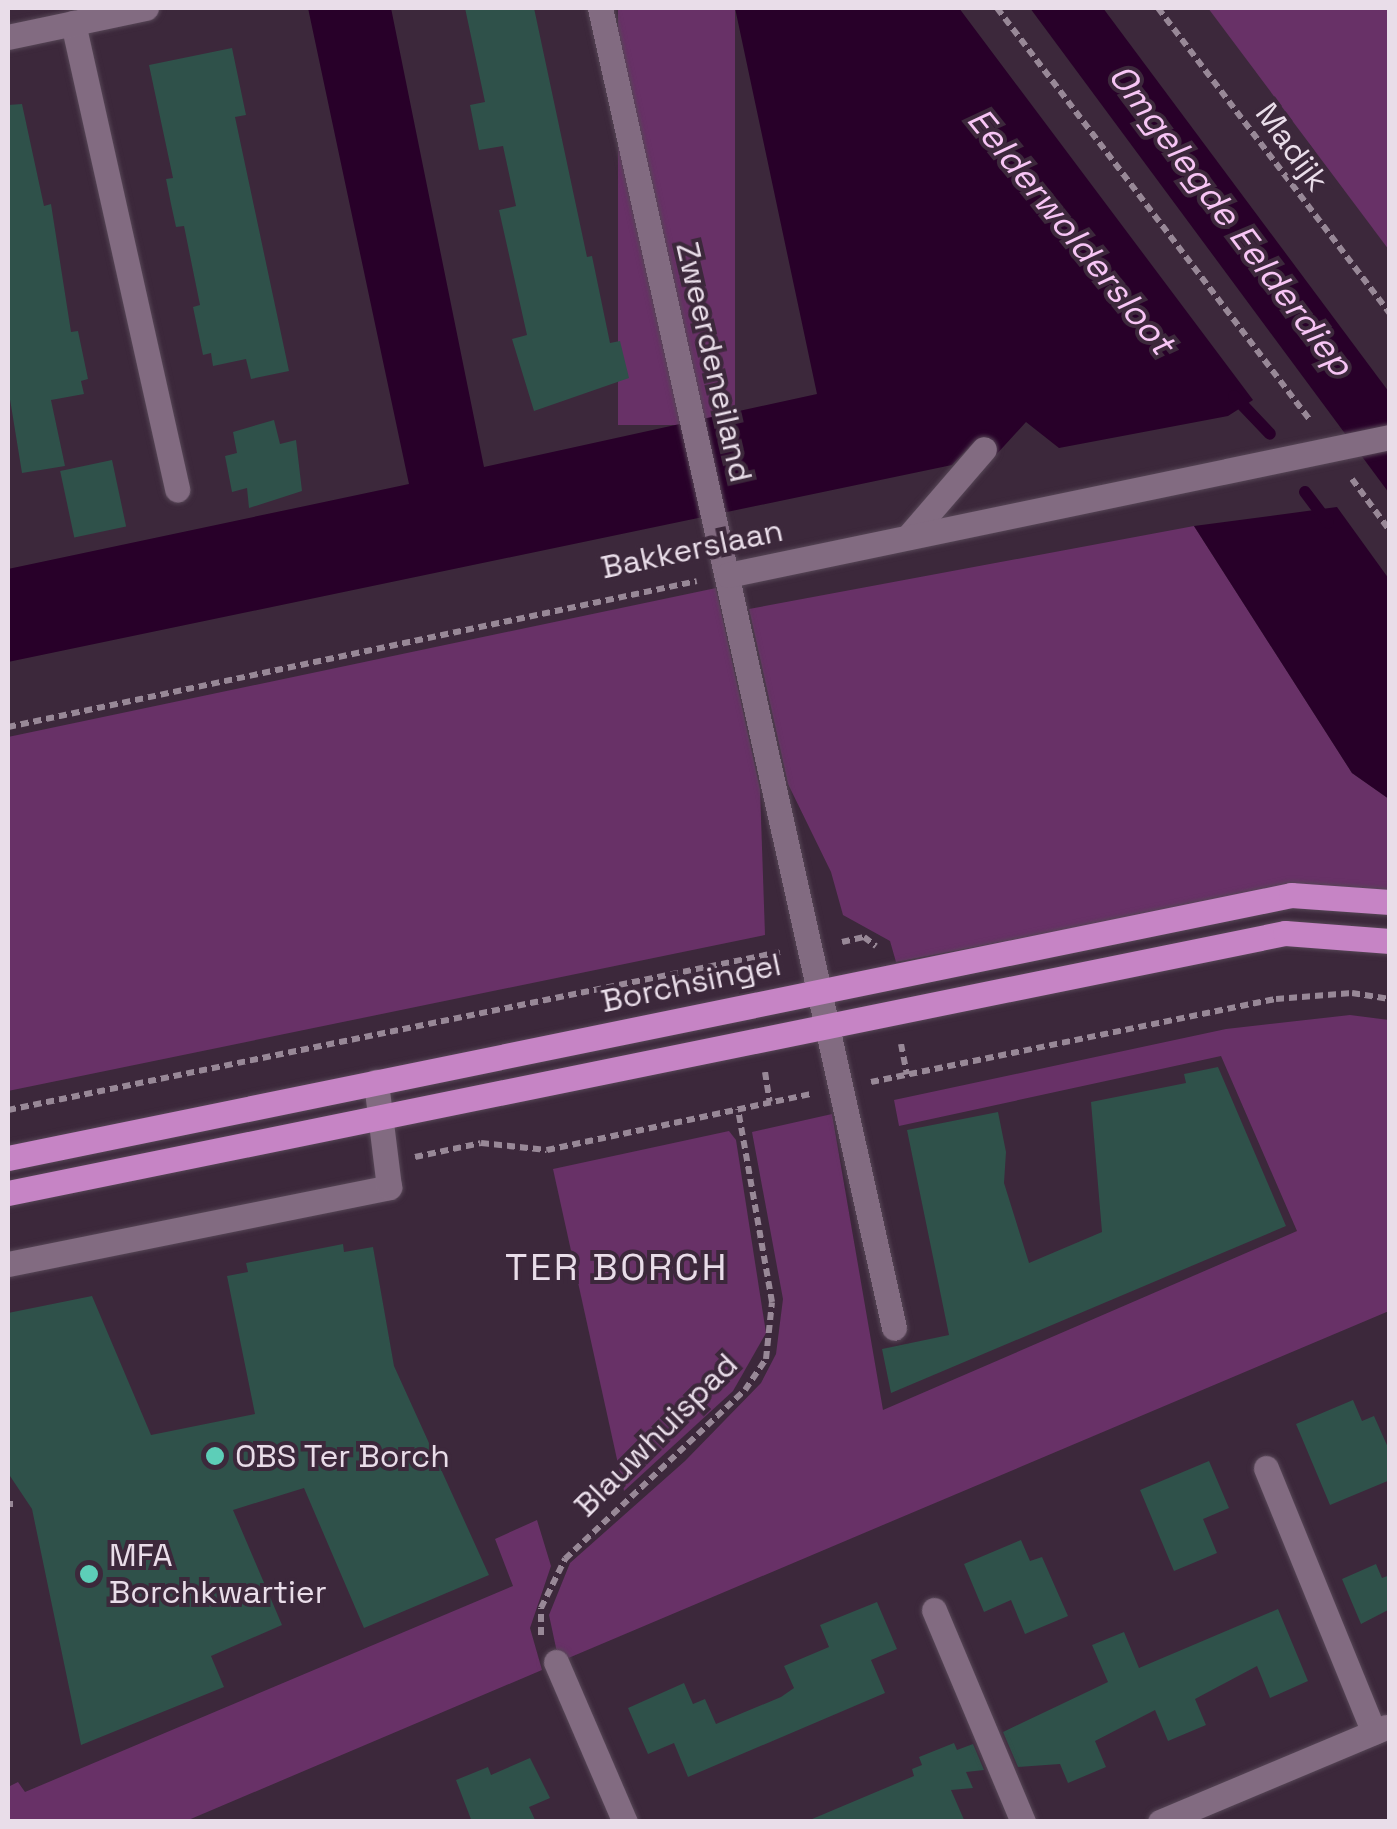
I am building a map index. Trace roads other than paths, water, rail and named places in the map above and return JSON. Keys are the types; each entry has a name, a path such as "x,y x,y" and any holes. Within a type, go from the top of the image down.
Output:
{"main road":[{"name":"Borchsingel","path":"8,1158 1290,895 1390,902"},
{"name":"Borchsingel","path":"8,1192 1285,933 1390,941"}],"street":[{"path":"8,37 146,8"},
{"name":"Zweerdeneiland","path":"600,8 894,1328"},
{"path":"73,23 177,490"},
{"name":"Bakkerslaan","path":"728,575 1390,437"},
{"path":"908,538 984,449"},
{"path":"8,1264 389,1187 391,1162 376,1082"},
{"path":"1160,1822 1382,1729 1266,1468"},
{"path":"934,1610 1023,1822"},
{"path":"556,1662 625,1822"}],"water":[{"path":"308,8 391,8 484,467 817,394 735,8 959,8 1253,400 1228,416 1059,448 1026,422 994,457 974,442 952,465 8,662 8,569 409,484"},
{"name":"Omgelegde Eelderdiep","path":"1030,8 1103,8 1389,392 1389,493"},
{"path":"1337,507 1389,579 1389,799 1352,773 1194,526"}],"waterway":[{"name":"Eelderwoldersloot","path":"1234,396 1270,434"},
{"name":"Eelderwoldersloot","path":"1305,492 1328,522"}],"place":[{"name":"OBS Ter Borch","path":"215,1456"},
{"name":"MFA Borchkwartier","path":"89,1574"}],"district":[{"name":"TER BORCH","path":"617,1268"}]}
